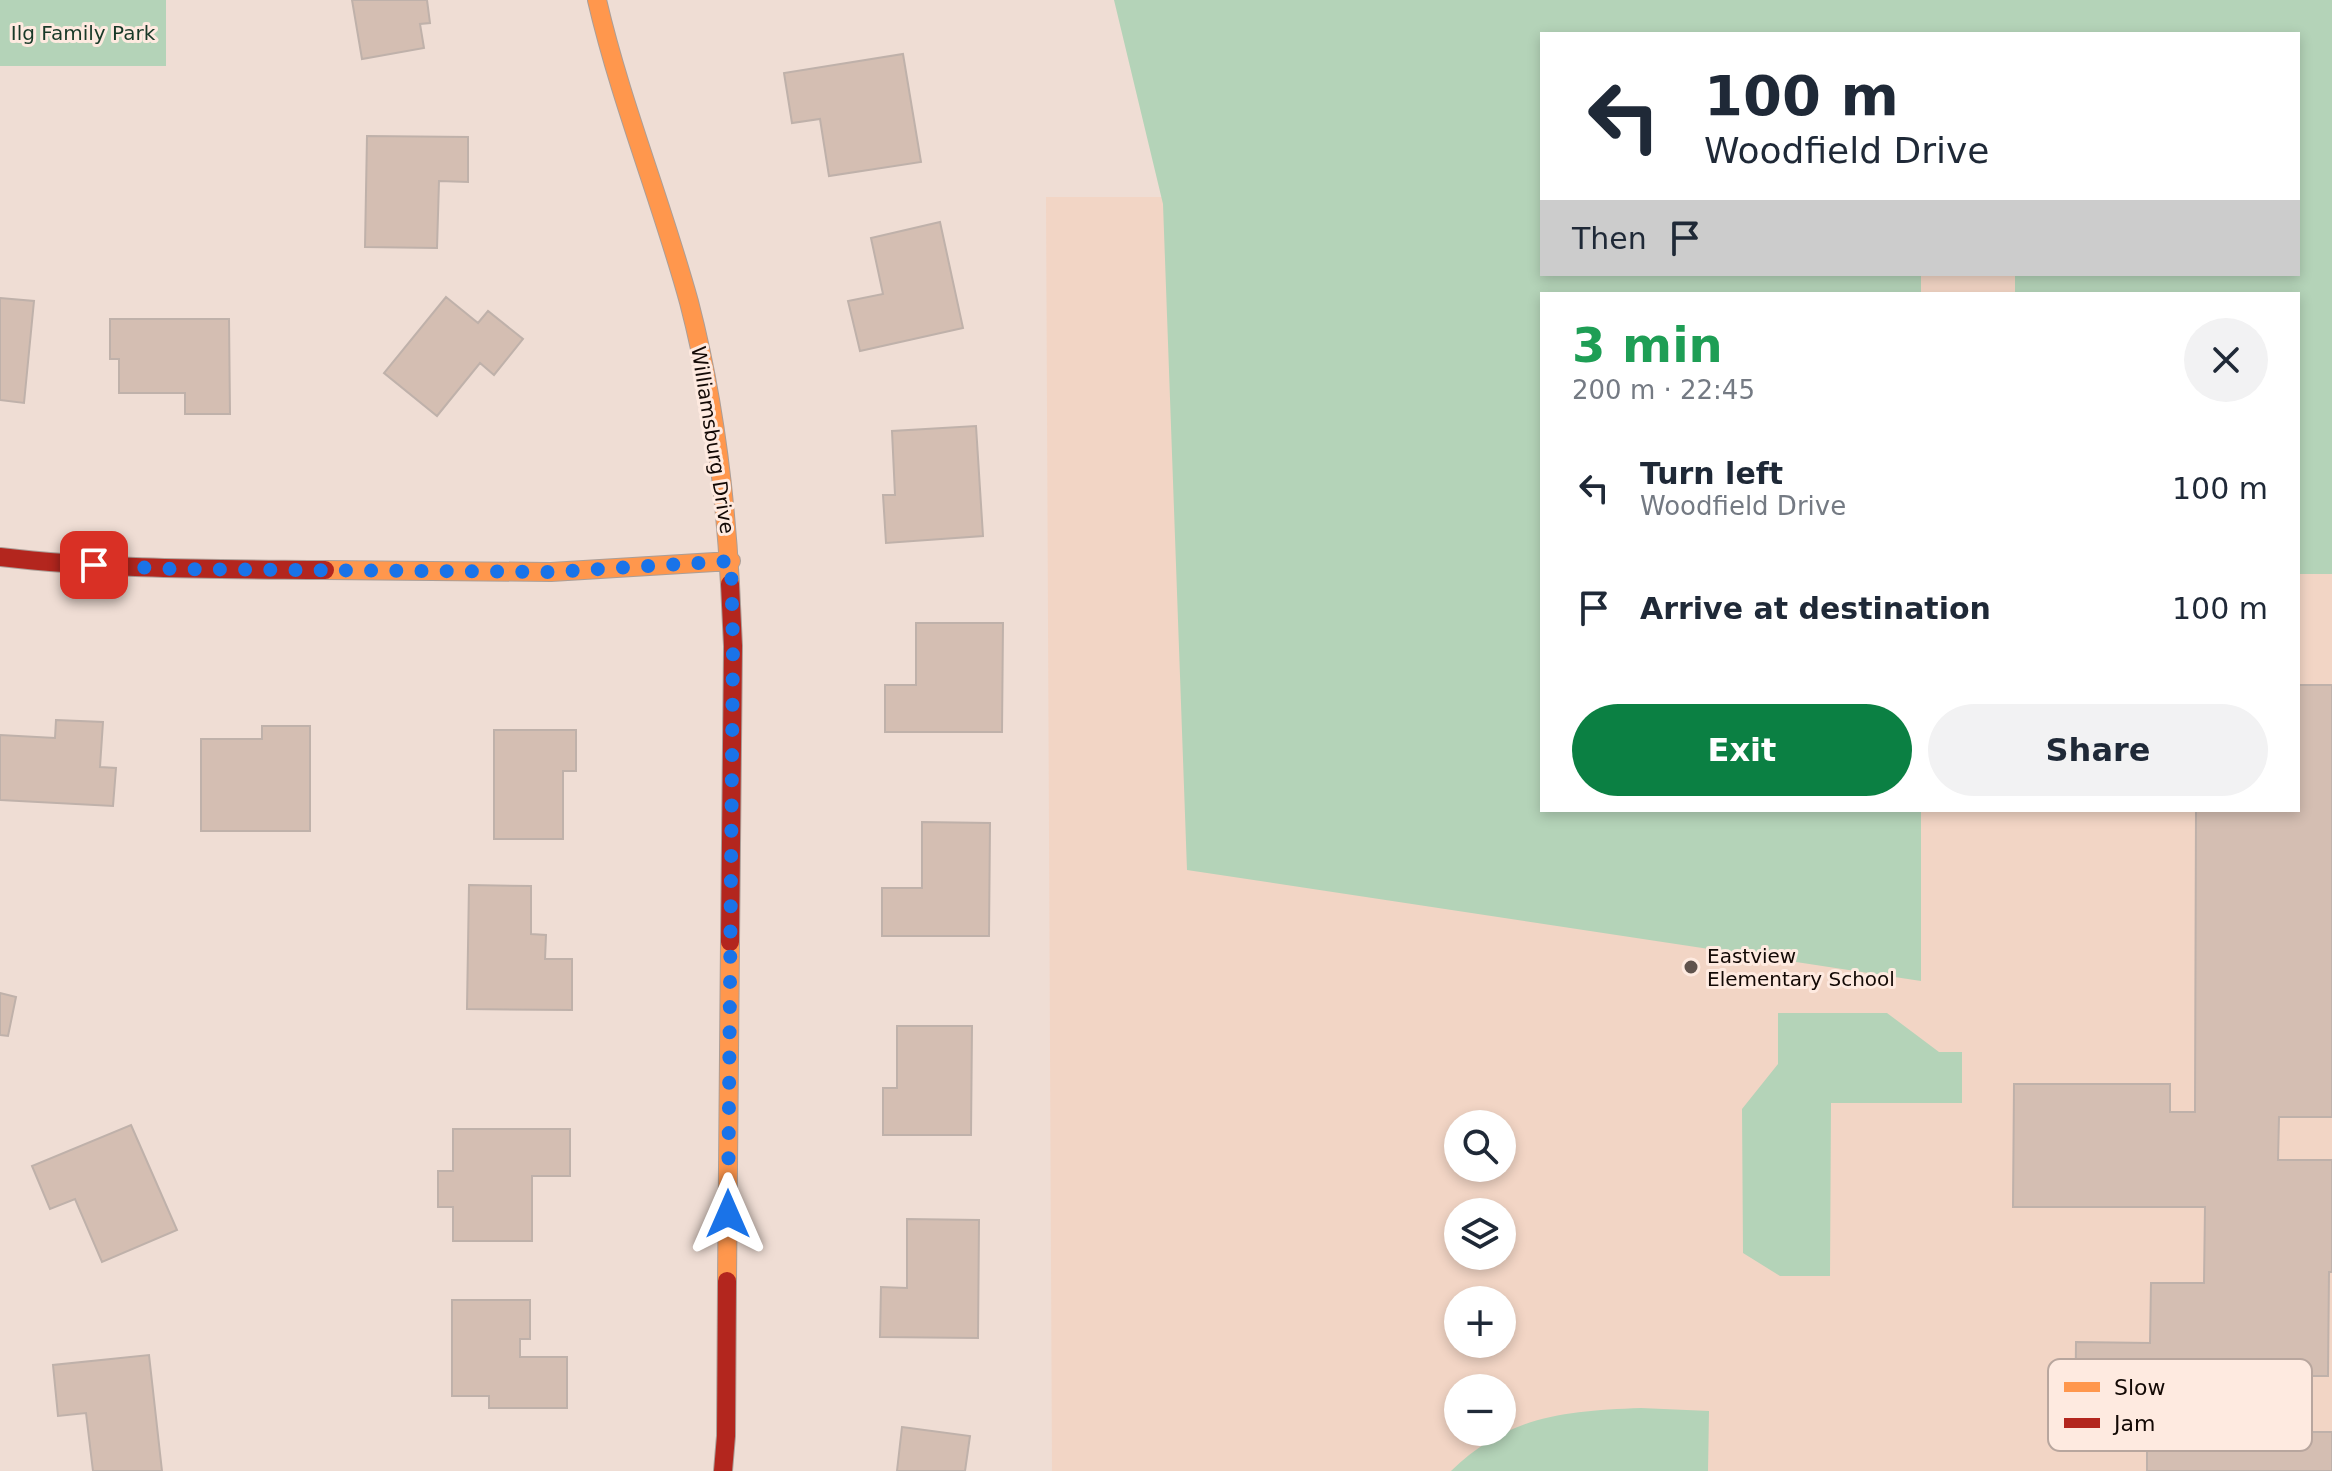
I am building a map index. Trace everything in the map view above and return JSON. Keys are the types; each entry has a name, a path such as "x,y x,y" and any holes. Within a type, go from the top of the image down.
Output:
{"street":[{"name":"Williamsburg Drive","path":"597,0 610,57 636,144 672,245 699,343 723,475 731,561 733,661 726,1436 723,1471"},
{"path":"0,557 172,569 535,572 731,561"}],"shaded area":[{"name":"Eastview Elementary School","path":"1046,197 1540,197 1540,276 2300,276 2300,270 2332,198 2332,1471 1052,1471"}],"green space":[{"name":"Ilg Family Park","path":"0,0 166,0 166,66 0,66"},
{"path":"1114,0 2332,0 2332,574 2300,574 2300,292 2015,292 2015,276 2300,276 2300,32 1540,32 1540,276 1921,276 1921,292 1540,292 1540,812 1921,812 1921,981 1187,870 1163,204"},
{"path":"1778,1013 1887,1013 1939,1052 1962,1052 1962,1103 1831,1103 1830,1276 1780,1276 1743,1253 1742,1109 1778,1064"},
{"path":"1641,1408 1709,1411 1708,1471 1451,1471 1482,1446 1516,1446 1516,1428 1538,1420 1587,1411"}],"building":[{"path":"352,0 427,0 430,23 420,24 424,48 362,59"},
{"path":"903,54 921,162 829,176 820,119 792,123 784,73"},
{"path":"367,136 468,137 468,182 439,181 437,248 365,247"},
{"path":"940,222 963,328 860,351 848,301 883,294 871,238"},
{"path":"446,297 478,323 488,311 523,339 494,375 480,363 437,416 384,373"},
{"path":"0,298 34,301 24,403 0,400"},
{"path":"110,319 229,319 230,414 185,414 185,393 119,393 119,359 110,359"},
{"path":"976,426 983,536 886,543 883,495 895,495 892,431"},
{"path":"916,623 1003,623 1002,732 885,732 885,685 916,685"},
{"path":"2300,685 2332,685 2332,1117 2279,1117 2278,1160 2332,1160 2328,1376 2312,1376 2312,1359 2076,1359 2076,1342 2150,1343 2151,1283 2204,1283 2205,1207 2013,1207 2014,1084 2170,1084 2170,1112 2195,1112 2196,812 2300,812"},
{"path":"56,720 103,722 100,767 116,768 113,806 0,800 0,735 55,738"},
{"path":"262,726 310,726 310,831 201,831 201,739 262,739"},
{"path":"494,730 576,730 576,771 563,771 563,839 494,839"},
{"path":"922,822 990,823 989,936 882,936 882,888 922,888"},
{"path":"469,885 531,886 531,934 546,935 545,959 572,959 572,1010 467,1009"},
{"path":"0,993 16,997 8,1036 0,1035"},
{"path":"897,1026 972,1026 971,1135 883,1135 883,1088 897,1088"},
{"path":"131,1125 177,1230 102,1262 75,1199 50,1209 32,1166"},
{"path":"453,1129 570,1129 570,1176 532,1176 532,1241 453,1241 453,1207 438,1207 438,1171 453,1171"},
{"path":"907,1219 979,1220 978,1338 880,1337 881,1287 907,1288"},
{"path":"452,1300 530,1300 530,1339 520,1339 520,1357 567,1357 567,1408 489,1408 489,1396 452,1396"},
{"path":"149,1355 162,1471 93,1471 86,1413 58,1416 53,1365"},
{"path":"902,1427 970,1436 965,1471 897,1471"},
{"path":"2312,1432 2332,1432 2332,1471 2147,1471 2147,1451 2312,1451"}],"traffic: slow":[{"path":"597,0 678,264 705,372 717,442 730,584"},
{"path":"325,570 551,572 731,561"},
{"path":"727,1281 730,942"}],"traffic: jam":[{"path":"0,557 122,567 325,570"},
{"path":"730,584 733,646 730,942"},
{"path":"723,1471 727,1281"}],"place":[{"name":"Eastview Elementary School","path":"1691,967"}],"route":[{"path":"94,565 172,569 551,572 731,561 728,1214"}]}
